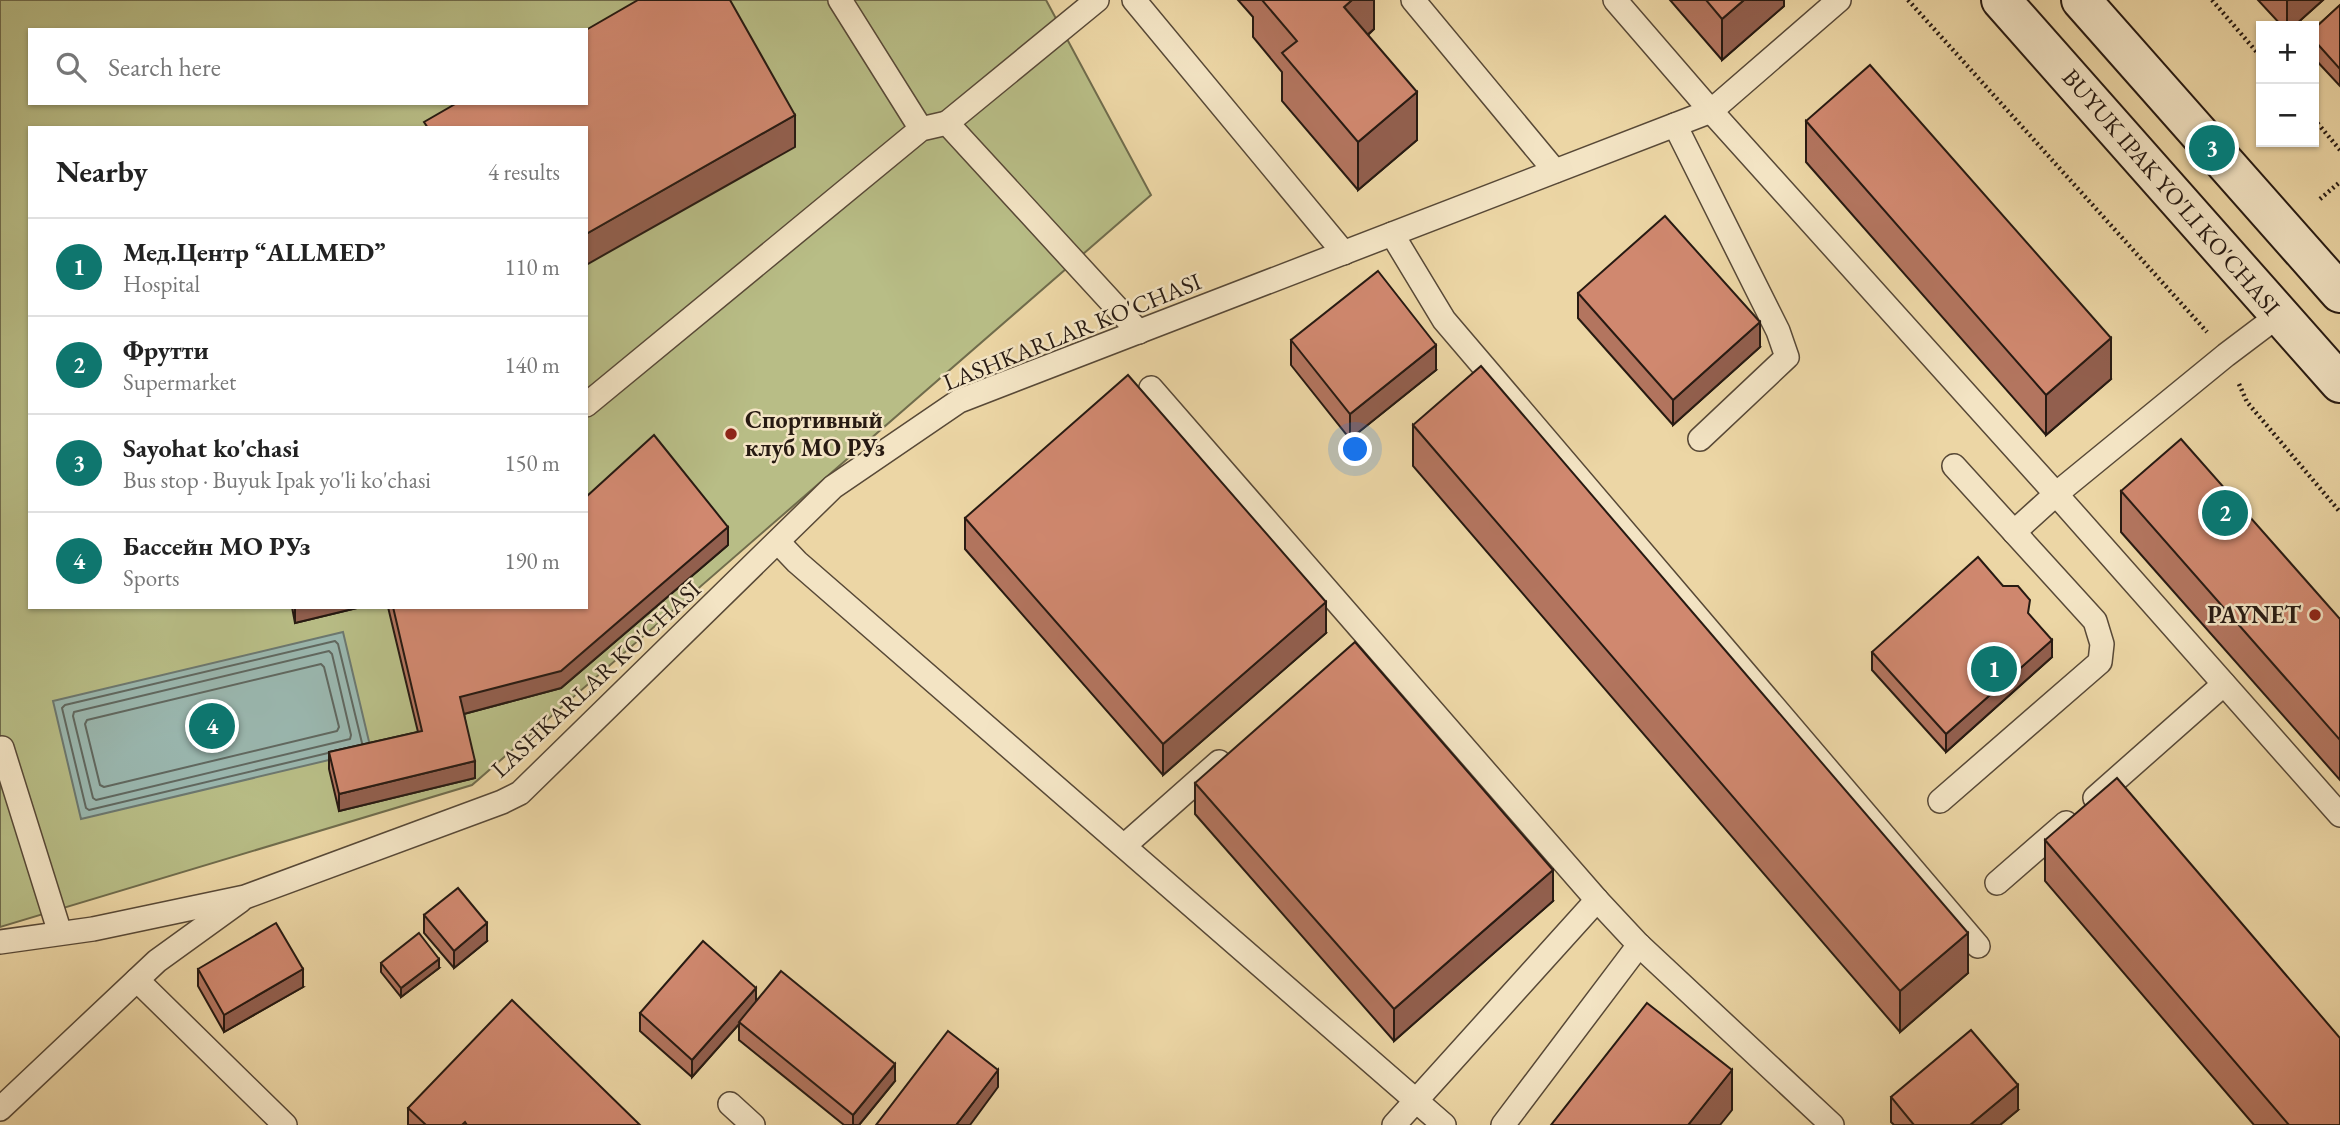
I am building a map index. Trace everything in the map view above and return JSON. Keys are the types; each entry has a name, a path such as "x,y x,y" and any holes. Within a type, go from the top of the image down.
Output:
{"main road":[{"name":"BUYUK IPAK YO'LI KO'CHASI","path":"2001,0 2340,383"},
{"path":"2081,0 2340,293"}],"lane":[{"path":"840,0 921,129"},
{"path":"588,403 921,129 947,123 1097,0"},
{"path":"1134,0 1344,253"},
{"path":"1413,0 1555,171"},
{"path":"1615,0 2340,815"},
{"name":"LASHKARLAR KO'CHASI","path":"0,942 93,929 245,897 520,793 833,487 959,401 1711,111 1839,0"},
{"path":"947,123 1139,332"},
{"path":"1675,125 1778,331 1787,357 1700,439"},
{"path":"1392,234 1444,320 1978,946"},
{"path":"2014,532 2056,494 2226,355 2280,315"},
{"path":"1151,388 1597,900 1639,945 1832,1125"},
{"path":"1940,802 2100,662 2102,644 2095,621 1954,466"},
{"path":"778,542 1444,1125"},
{"path":"1344,652 1365,634"},
{"path":"1997,883 2224,684"},
{"path":"1124,846 1239,744"},
{"path":"0,749 2,748 60,933"},
{"path":"0,1109 157,961 245,897"},
{"path":"1394,1125 1597,900"},
{"path":"1503,1125 1639,945"},
{"path":"137,981 285,1125"},
{"path":"730,1104 753,1125"}],"path":[{"path":"1908,0 2191,312 2226,355 2247,402 2340,512"},
{"path":"2212,0 2256,51"},
{"path":"2319,125 2340,150"},
{"path":"2320,199 2340,182"}],"green space":[{"name":"Спортивный клуб МО РУз","path":"0,0 1046,0 1151,195 472,785 0,927"}],"water":[{"path":"343,632 371,750 81,819 53,701"}],"building":[{"path":"638,0 730,0 795,115 588,233 588,126 427,126 424,122 454,105 588,105 588,29"},
{"path":"1262,0 1352,0 1344,7 1417,92 1358,142 1282,53 1297,41"},
{"path":"1706,0 1744,0 1722,19"},
{"path":"2340,5 2340,69 2319,46 2319,24"},
{"path":"1870,65 2111,338 2046,395 1806,121"},
{"path":"1665,216 1760,322 1673,400 1578,293"},
{"path":"1378,271 1436,345 1350,414 1291,340"},
{"path":"1481,366 1968,933 1900,991 1413,425"},
{"path":"1128,375 1326,602 1163,744 965,518"},
{"path":"654,435 728,527 561,671 460,697 475,761 339,794 329,752 422,731 393,609 588,609 588,495"},
{"path":"2181,439 2340,619 2340,740 2121,491"},
{"path":"1978,557 2003,586 2018,586 2030,600 2028,613 2052,640 1946,734 1872,652"},
{"path":"1355,642 1553,870 1394,1009 1195,783"},
{"path":"2117,778 2340,1038 2340,1125 2289,1125 2045,840"},
{"path":"458,888 487,923 454,951 424,915"},
{"path":"276,923 303,969 224,1015 198,969"},
{"path":"419,933 439,959 401,988 381,963"},
{"path":"703,941 756,988 692,1060 640,1013"},
{"path":"781,971 895,1064 853,1115 739,1022"},
{"path":"512,1000 640,1125 467,1125 465,1122 462,1125 426,1125 408,1108"},
{"path":"1647,1003 1732,1070 1688,1125 1551,1125"},
{"path":"1971,1030 2018,1085 1970,1125 1914,1125 1891,1097"},
{"path":"948,1031 998,1070 956,1125 876,1125"}],"place":[{"name":"Sayohat ko'chasi","path":"2212,148"},
{"name":"Спортивный клуб МО РУз","path":"731,434"},
{"name":"Фрутти","path":"2225,513"},
{"name":"PAYNET","path":"2315,615"},
{"name":"Мед.Центр “ALLMED”","path":"1994,669"},
{"name":"Бассейн МО РУз","path":"212,726"}]}
